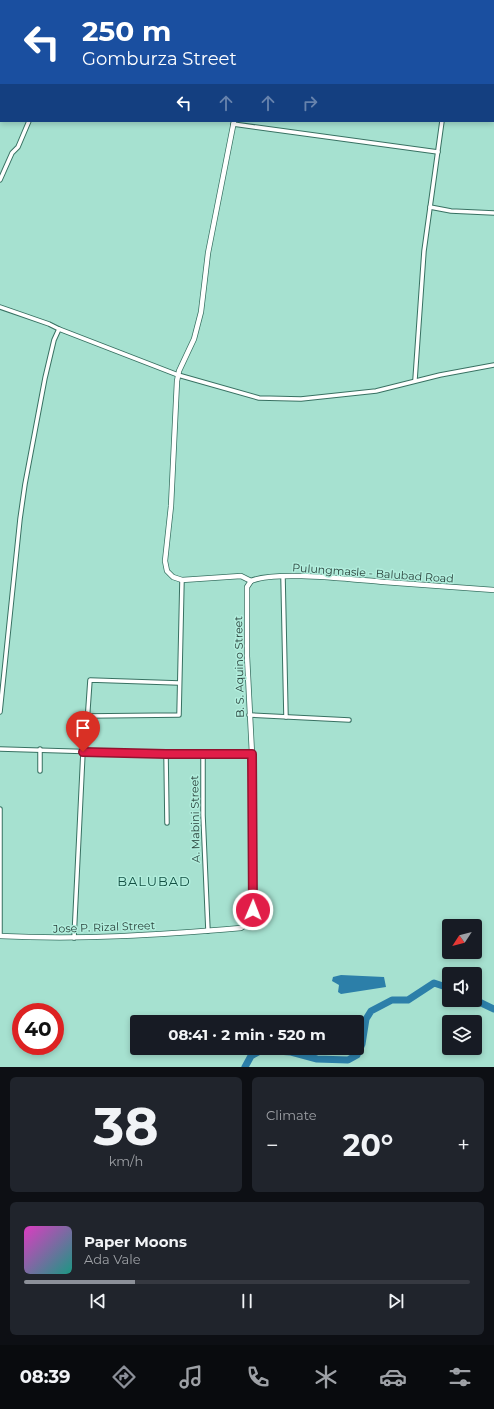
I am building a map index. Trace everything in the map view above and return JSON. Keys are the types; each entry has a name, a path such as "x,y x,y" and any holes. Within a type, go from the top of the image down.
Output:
{"street":[{"path":"0,180 12,153 18,147 29,122"},
{"path":"251,581 240,576 182,580 173,577 167,571 165,561 171,506 178,375 194,339 201,312 208,252 234,122 438,152"},
{"path":"415,380 421,291 430,207 442,122"},
{"path":"430,207 494,212"},
{"path":"0,307 49,324 178,375 259,398 322,398 376,391 415,380 494,365"},
{"path":"0,712 20,519 26,477 45,378 54,340 59,329"},
{"path":"283,577 286,717"},
{"name":"Pulungmasle - Balubad Road","path":"251,581 257,578 283,577 334,578 494,590"},
{"path":"87,716 179,715 182,580"},
{"name":"B. S. Aquino Street","path":"208,931 241,928 250,922 252,918 254,898 252,754 247,656 247,594 248,586 251,581"},
{"path":"74,938 84,752 90,680 179,683"},
{"path":"249,715 349,720"},
{"path":"0,749 40,749 84,752 166,754 252,754"},
{"path":"40,749 40,771"},
{"path":"166,754 167,823"},
{"name":"A. Mabini Street","path":"203,754 203,814 208,931"},
{"path":"0,809 0,936"},
{"name":"Jose P. Rizal Street","path":"0,936 74,938 208,931"}],"water":[{"path":"341,975 384,977 386,987 341,994 338,992 339,985 332,981 333,977"}],"waterway":[{"path":"245,1067 251,1056 262,1050 291,1052 317,1059 348,1060 357,1055 362,1044 366,1019 371,1011 392,1000 408,1000 434,983 442,986"},
{"path":"482,1003 494,1009"}],"district":[{"name":"BALUBAD","path":"154,881"}],"route":[{"path":"83,752 252,754 253,910"}]}
